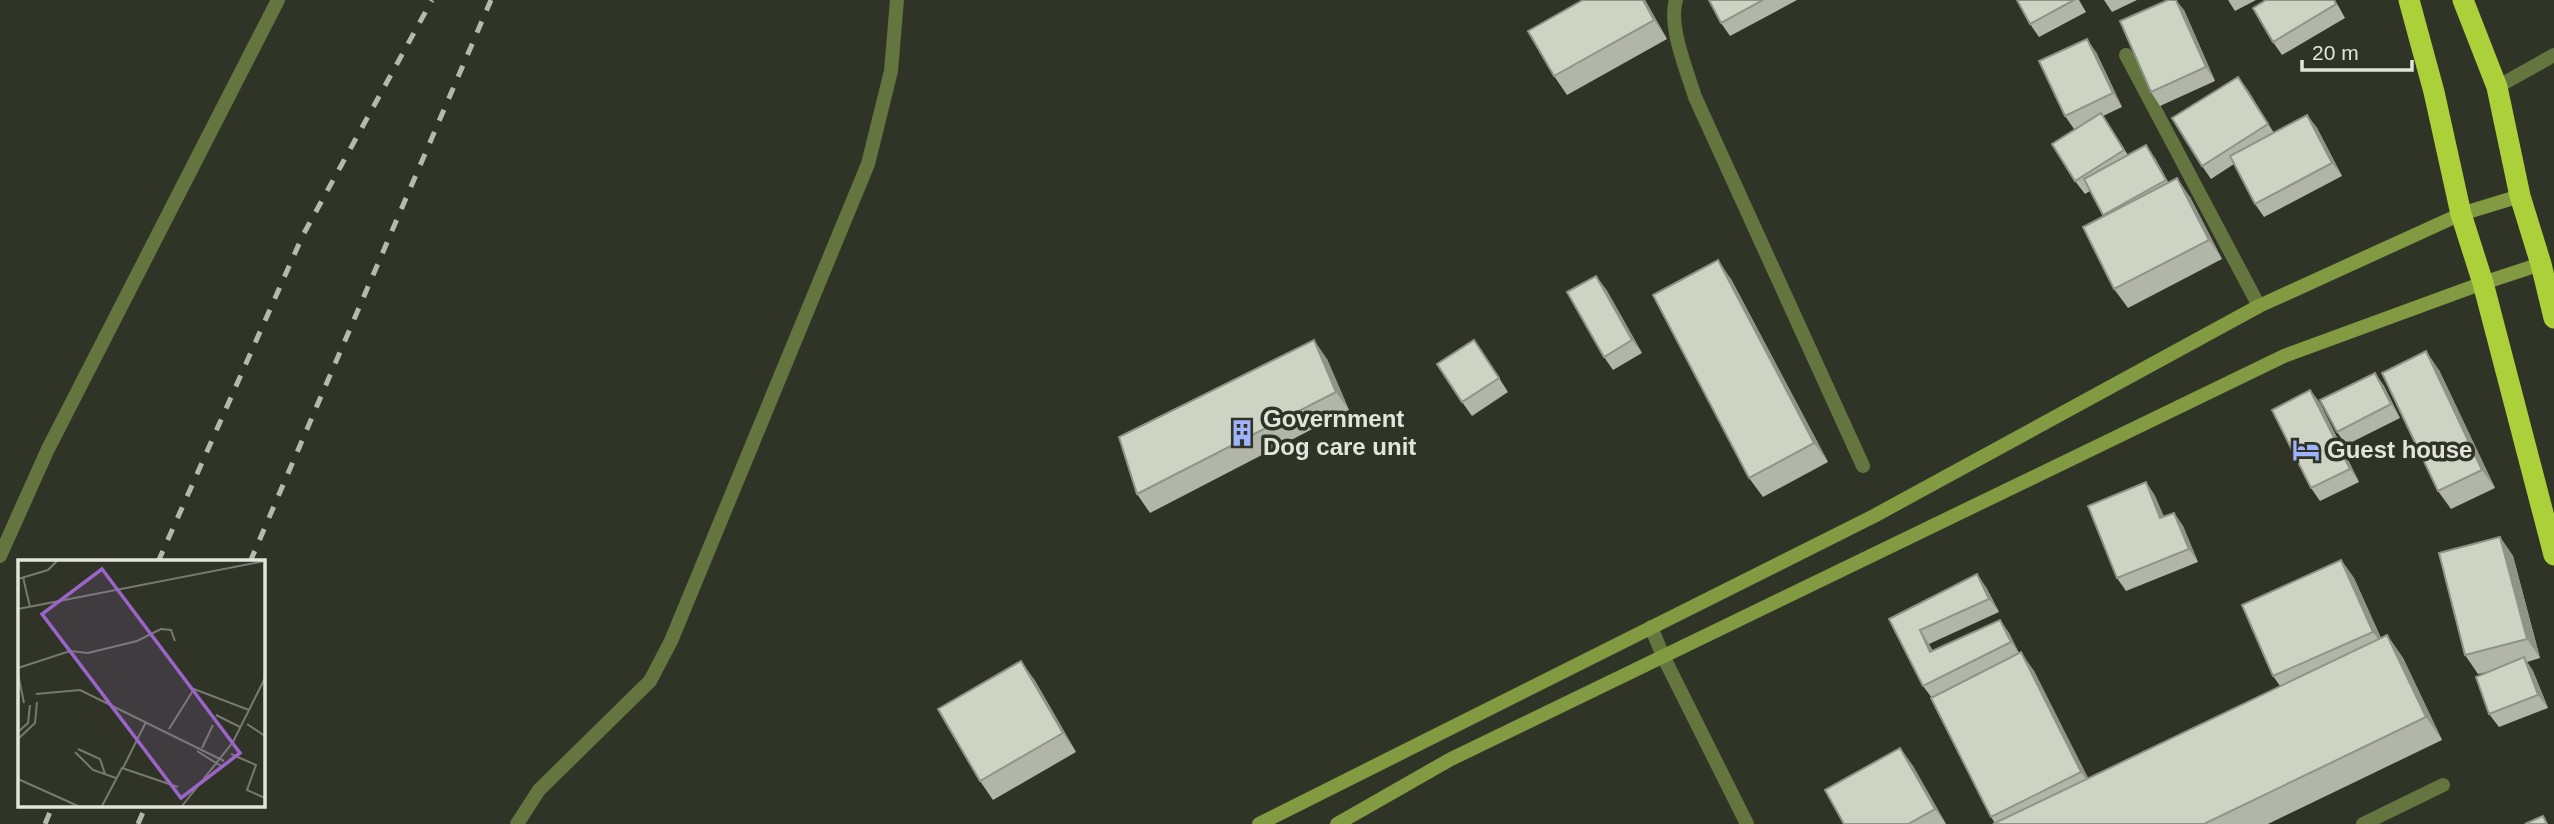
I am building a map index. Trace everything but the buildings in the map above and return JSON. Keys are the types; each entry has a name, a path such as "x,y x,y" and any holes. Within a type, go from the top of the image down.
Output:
{"highway":[{"path":"2409,0 2434,92 2461,214 2483,282 2554,555"},
{"path":"2463,0 2497,87 2520,197 2554,318"}],"main road":[{"path":"1259,824 1874,516 2259,306 2461,214 2520,197"},
{"path":"1337,824 1451,759 2284,356 2483,282 2541,264"}],"street":[{"path":"0,556 48,449 278,0"},
{"path":"517,824 539,790 650,681 671,641 868,164 891,71 897,0"},
{"path":"1676,0 1676,34 1695,97 1863,466"},
{"path":"2126,55 2259,306"},
{"path":"2497,87 2554,55"},
{"path":"1651,627 1747,824"},
{"path":"2363,824 2443,785"}],"railway":[{"path":"159,560 303,235 432,0"},
{"path":"251,560 491,0"},
{"path":"45,824 53,806"},
{"path":"138,824 146,806"}],"place":[{"name":"Government Dog care unit","path":"1242,433"},
{"name":"Guest house","path":"2306,450"}]}
